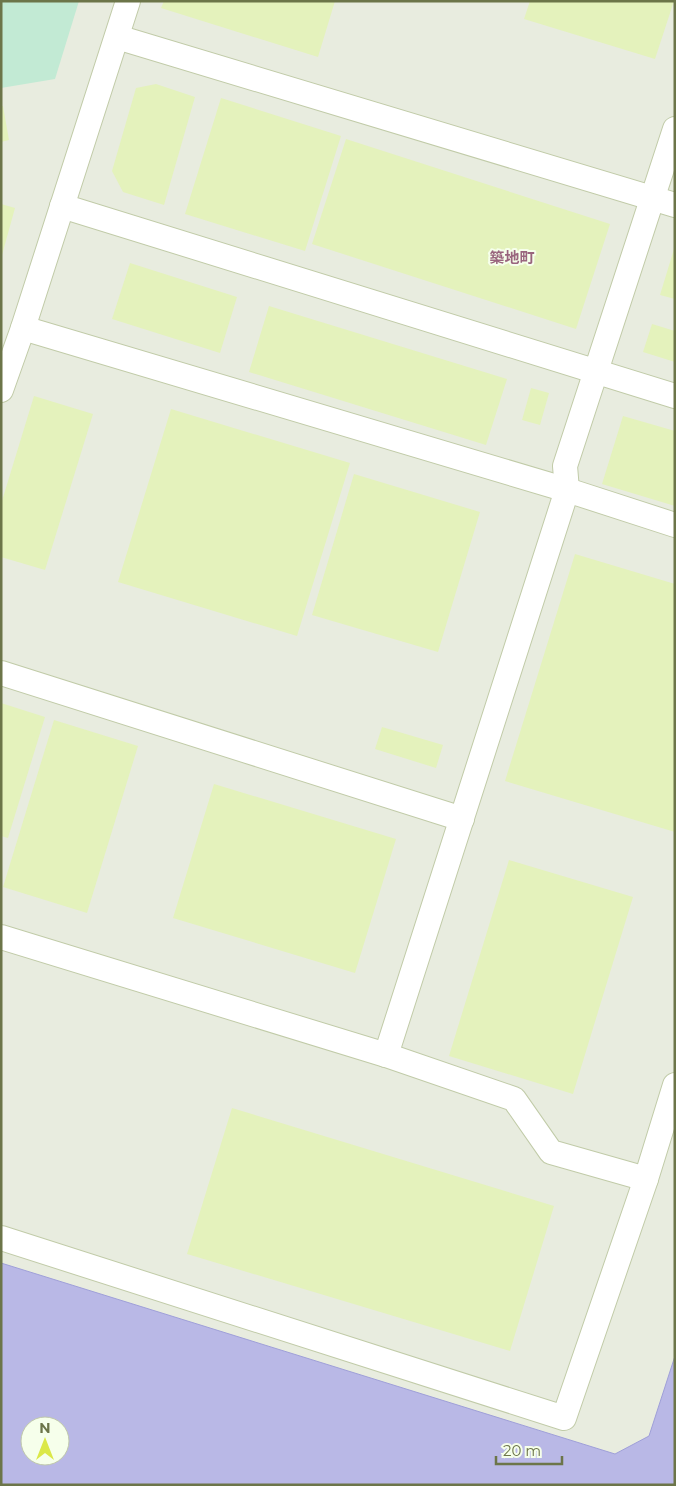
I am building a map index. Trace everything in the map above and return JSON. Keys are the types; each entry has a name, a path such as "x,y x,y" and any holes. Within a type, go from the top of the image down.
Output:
{"lane":[{"path":"1,390 23,328 128,1"},
{"path":"117,37 675,205"},
{"path":"386,1055 568,490 565,466 675,129"},
{"path":"62,206 675,396"},
{"path":"23,328 568,490 675,525"},
{"path":"1,672 462,819"},
{"path":"1,937 386,1055 514,1099 551,1152 646,1179"},
{"path":"1,1238 564,1418 646,1179 675,1085"}],"shaded area":[{"path":"1,1 675,1 675,1356 649,1437 615,1454 1,1263"}],"green space":[{"path":"1,1 79,1 55,79 1,88"}],"water":[{"path":"1,1263 615,1454 649,1436 675,1356 675,1485 1,1485"}],"building":[{"path":"164,1 335,1 318,57 161,8"},
{"path":"530,1 674,1 655,59 524,19"},
{"path":"156,84 195,97 164,205 123,192 112,171 136,88"},
{"path":"221,98 341,136 305,251 185,214"},
{"path":"1,106 3,106 9,140 1,142"},
{"path":"346,139 610,224 576,329 312,244"},
{"path":"1,204 15,208 2,255 1,255"},
{"path":"675,249 675,299 660,295"},
{"path":"130,263 237,297 220,353 112,319"},
{"path":"269,306 507,379 486,445 249,372"},
{"path":"652,324 675,331 675,362 643,352"},
{"path":"531,388 549,393 540,425 522,420"},
{"path":"34,396 93,414 45,570 1,557 1,504"},
{"path":"171,409 350,463 297,636 118,582"},
{"path":"623,416 675,431 675,506 602,484"},
{"path":"354,474 480,512 438,652 312,615"},
{"path":"575,554 675,584 675,832 505,781"},
{"path":"1,703 45,717 8,838 1,836"},
{"path":"54,720 138,746 87,913 3,887"},
{"path":"382,727 443,745 436,768 375,749"},
{"path":"214,784 396,839 355,973 173,918"},
{"path":"509,860 633,897 573,1094 449,1056"},
{"path":"232,1108 554,1206 510,1351 187,1254"}],"district":[{"name":"築地町","path":"512,258"}]}
